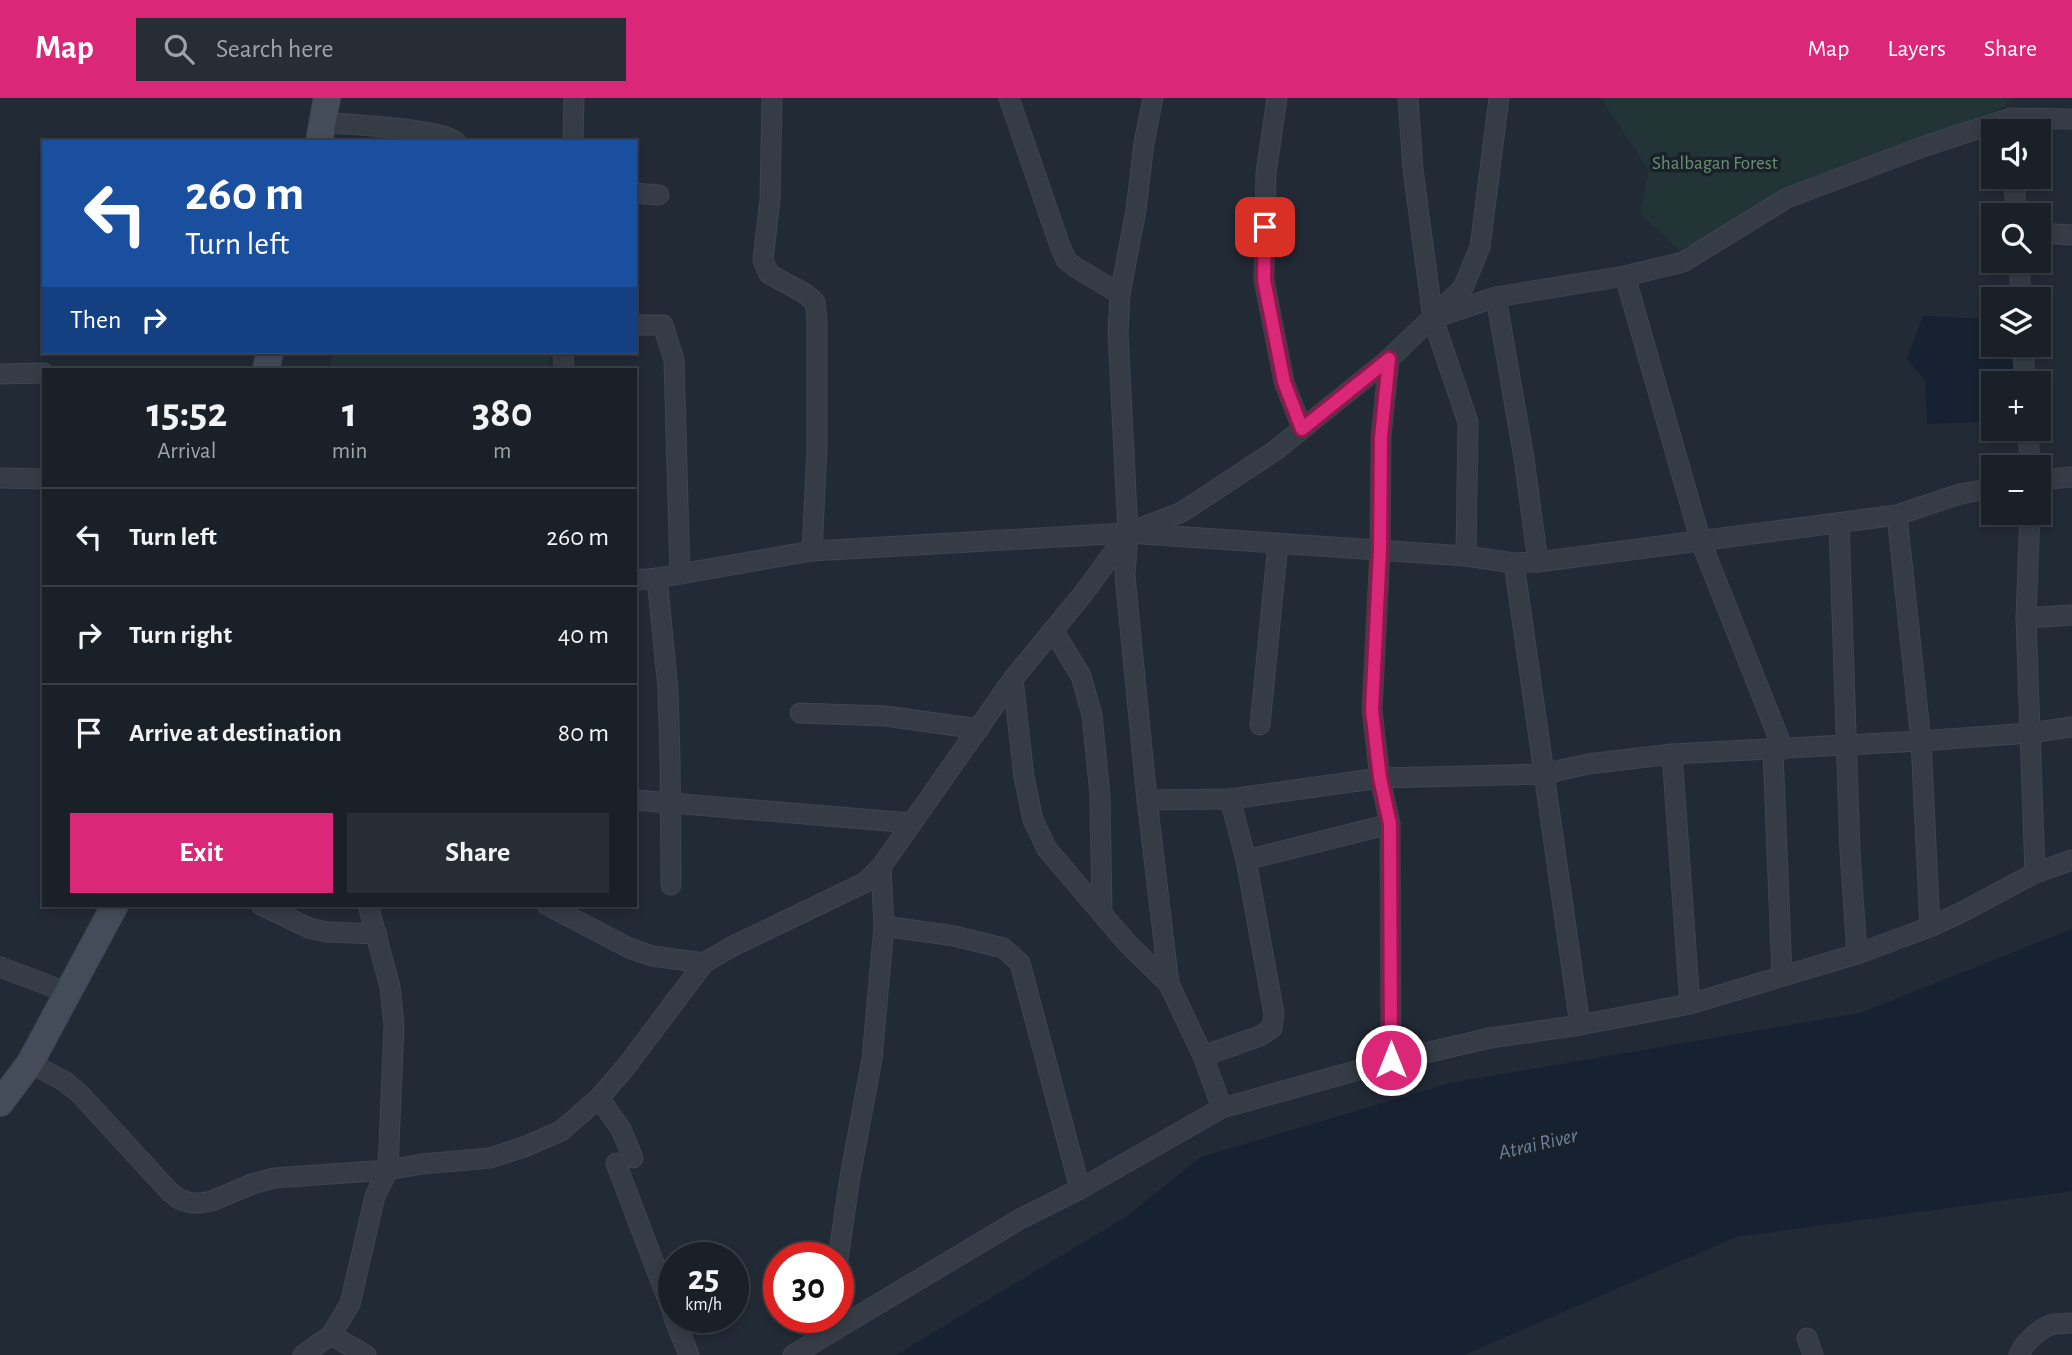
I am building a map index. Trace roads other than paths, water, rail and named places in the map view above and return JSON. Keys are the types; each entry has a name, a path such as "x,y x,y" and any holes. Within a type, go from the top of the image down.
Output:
{"street":[{"path":"573,140 574,98"},
{"path":"772,98 770,199 763,260 769,274 815,302 817,320 817,449 812,551"},
{"path":"1009,98 1066,260 1120,294"},
{"path":"1153,98 1120,294 1118,333 1128,533 1125,576 1147,800 1169,984 1203,1056 1222,1108"},
{"path":"1277,98 1266,173 1264,280 1284,382 1302,429"},
{"path":"1408,98 1413,170 1433,319 1468,422 1466,556"},
{"path":"30,1063 64,1081 79,1093 170,1192 191,1203 212,1201 274,1178 388,1170 490,1158 561,1131 599,1098 625,1068 704,963 731,947 866,882 880,867 1013,680 1083,594 1128,533 1182,512 1276,450 1389,359 1463,288 1480,247 1499,98"},
{"path":"2051,122 2072,120"},
{"path":"323,121 428,132 454,140"},
{"path":"1433,319 1496,297 1625,276 1683,262 1787,198 1925,146 1981,132"},
{"path":"637,193 659,195"},
{"path":"2051,234 2072,235"},
{"path":"1625,276 1701,542 1778,750 1782,976"},
{"path":"1496,297 1524,458 1538,562"},
{"path":"637,326 663,325 674,360 680,574"},
{"path":"1389,359 1381,437 1380,550 1372,710 1380,778 1390,824 1391,1060"},
{"path":"0,374 42,373"},
{"path":"2051,479 2072,477"},
{"path":"0,478 42,479"},
{"path":"637,580 812,551 1128,533 1538,562 1897,515 1960,494 1981,490"},
{"path":"1897,515 1921,741 1930,927"},
{"path":"1839,523 1850,852 1857,954"},
{"path":"2030,525 2026,618 2035,873"},
{"path":"1260,725 1278,543"},
{"path":"1514,562 1580,1025"},
{"path":"657,578 668,689 671,885"},
{"path":"2026,618 2072,615"},
{"path":"1053,631 1081,676 1092,715 1100,795 1102,913"},
{"path":"1013,680 1024,777 1033,820 1047,849 1127,943 1169,984"},
{"path":"800,713 885,716 979,729"},
{"path":"1147,800 1230,799 1380,778 1543,774 1588,764 1672,754 1921,741 2072,727"},
{"path":"1672,754 1690,1004"},
{"path":"1203,1056 1260,1036 1272,1028 1274,1014 1245,860 1230,799"},
{"path":"637,800 911,823"},
{"path":"1245,860 1390,824"},
{"path":"854,1312 1222,1108 1391,1060 1490,1038 1580,1025 1690,1004 1857,954 1930,927 2035,873 2072,860"},
{"path":"840,1242 872,1059 884,926 880,867"},
{"path":"0,1103 30,1063 114,907"},
{"path":"265,907 309,928 327,932 377,934"},
{"path":"303,1355 331,1335 350,1304 375,1196 388,1170 394,1025 390,987 369,907"},
{"path":"551,907 629,948 652,956 704,963"},
{"path":"884,926 954,936 1003,948 1020,963 1080,1189"},
{"path":"0,967 69,993"},
{"path":"599,1098 621,1129 624,1161 658,1267"},
{"path":"2019,1355 2021,1349 2034,1336 2049,1326 2072,1323"},
{"path":"680,1333 689,1355"},
{"path":"793,1355 820,1333"},
{"path":"331,1335 366,1355"}],"water":[{"path":"1923,316 1981,318 1981,357 2012,357 2013,371 1981,371 1981,422 1927,424 1925,380 1907,359"},
{"name":"Atrai River","path":"2072,929 2072,1191 1736,1237 1464,1355 896,1355 1126,1217 1201,1157 1450,1083 1860,1013"}],"park label":[{"name":"Shalbagan Forest","path":"1715,163"}]}
